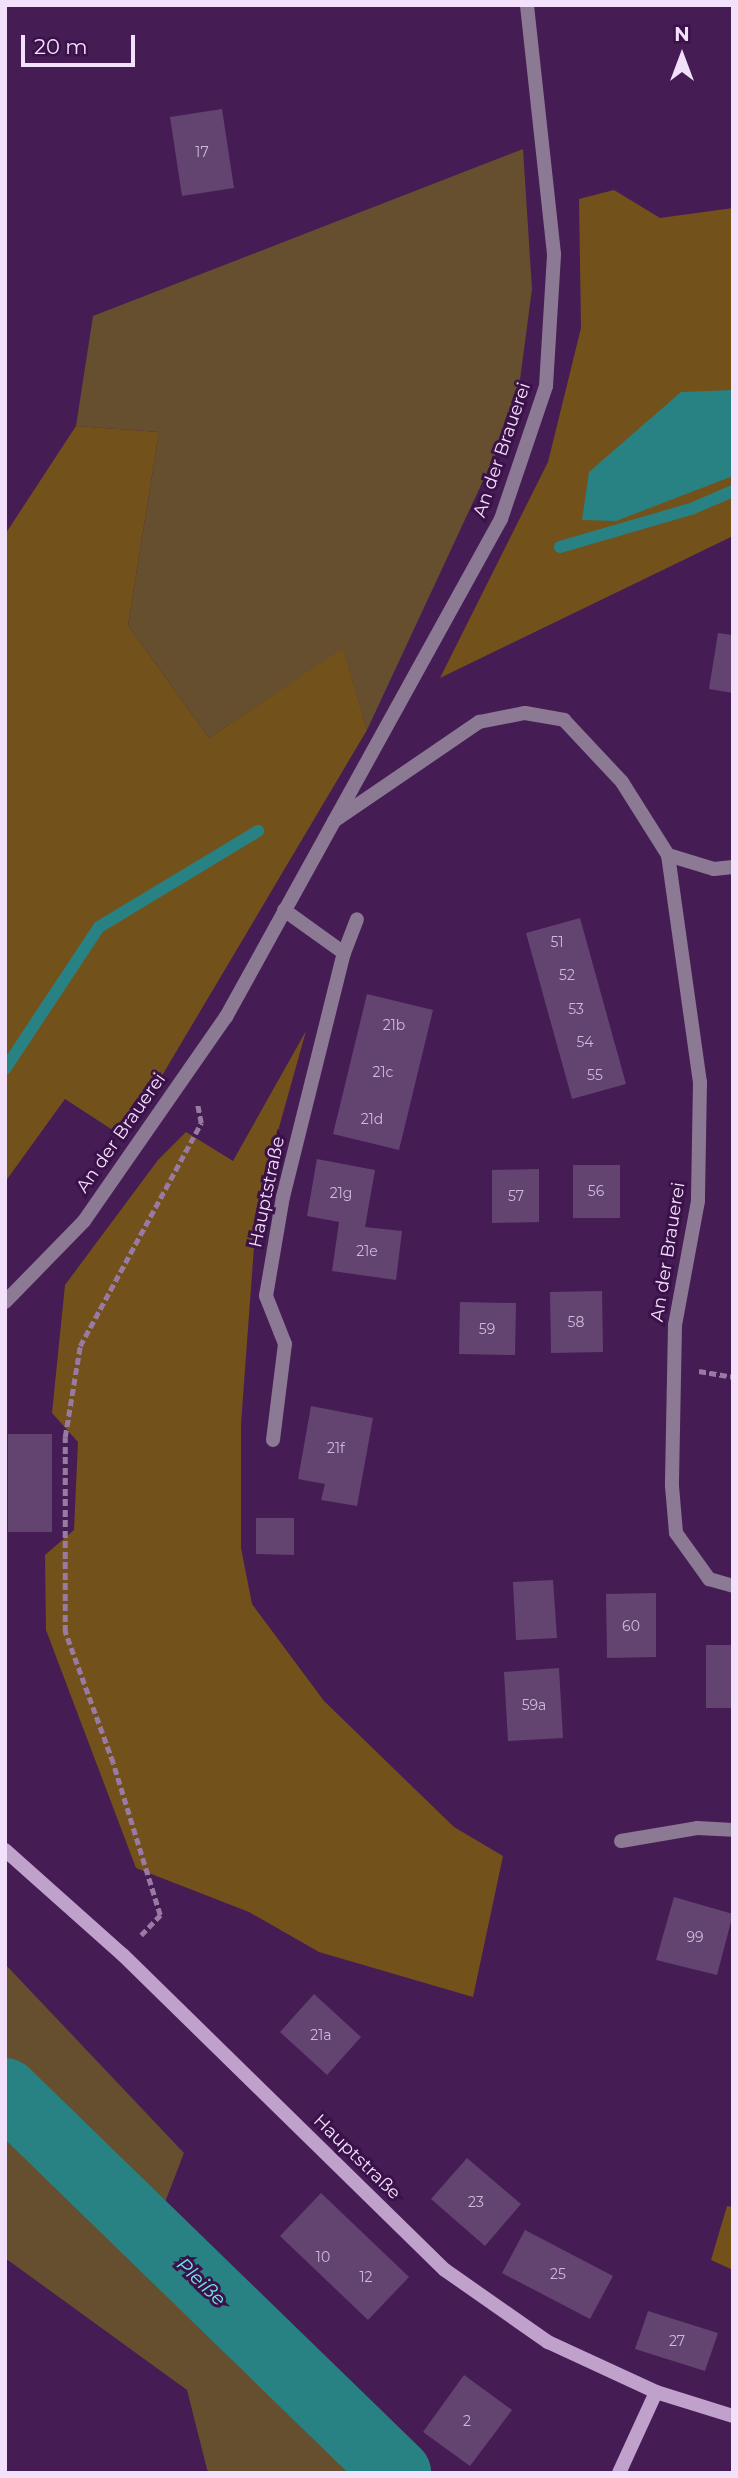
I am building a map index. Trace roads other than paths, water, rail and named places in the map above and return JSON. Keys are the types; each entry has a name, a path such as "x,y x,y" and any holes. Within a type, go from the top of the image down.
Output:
{"main road":[{"name":"Hauptstraße","path":"5,1850 123,1955 445,2270 548,2342 656,2392 733,2416"},
{"path":"619,2473 656,2392"}],"street":[{"name":"An der Brauerei","path":"5,1302 84,1221 226,1017 330,824 501,519 546,386 554,254 527,5"},
{"name":"An der Brauerei","path":"330,824 479,722 525,713 565,720 622,782 668,855 700,1082 698,1201 675,1325 672,1486 676,1533 709,1580 733,1586"},
{"path":"668,855 715,869 733,867"},
{"path":"284,910 344,953"},
{"name":"Hauptstraße","path":"272,1440 285,1344 267,1296 284,1197 344,953 357,919"},
{"path":"621,1840 697,1828 733,1830"}],"waterway":[{"path":"560,547 691,509 733,491"},
{"path":"5,1069 99,927 258,831"},
{"name":"Pleiße","path":"5,2092 397,2473"}]}
